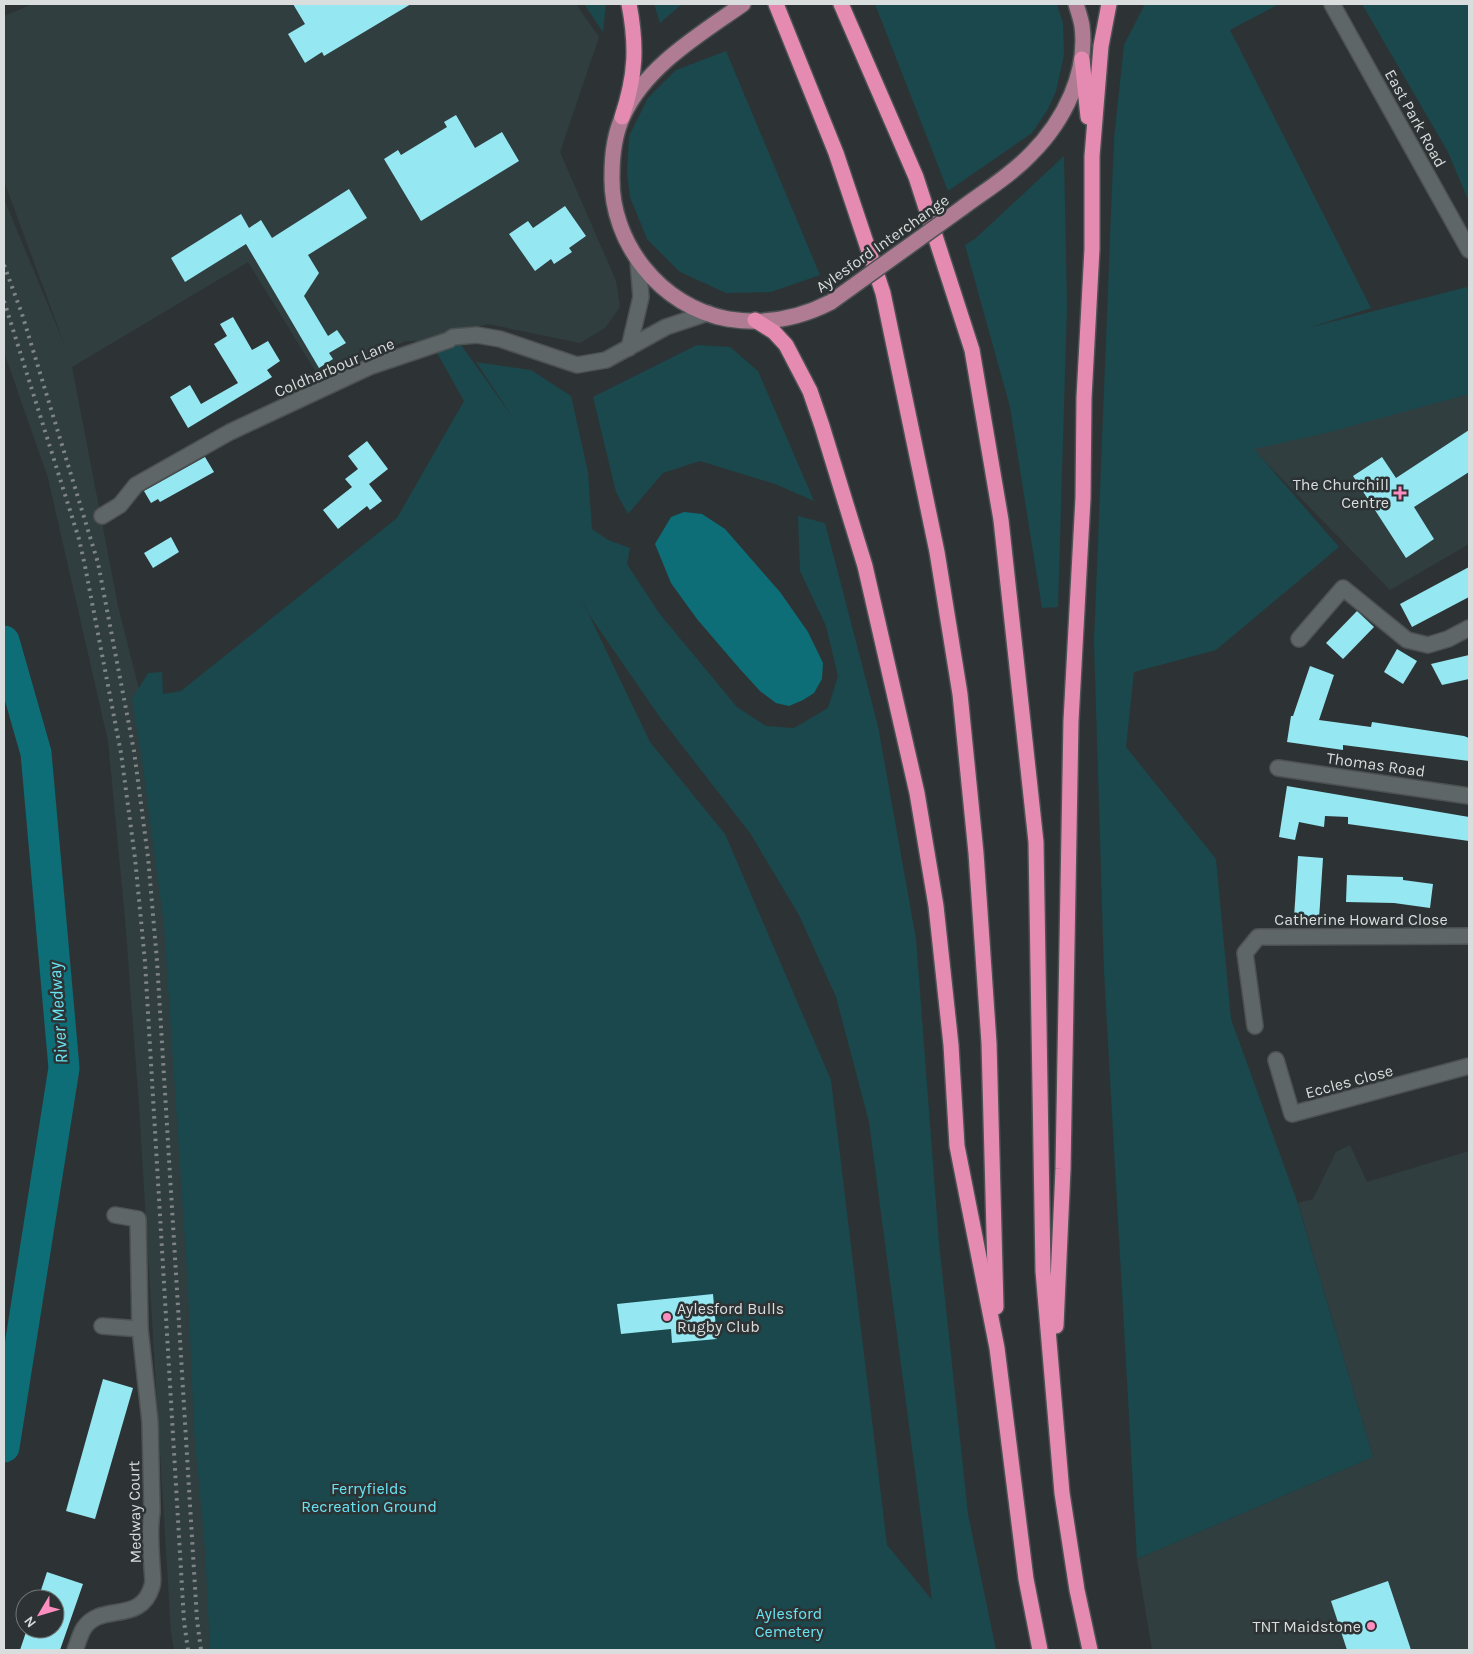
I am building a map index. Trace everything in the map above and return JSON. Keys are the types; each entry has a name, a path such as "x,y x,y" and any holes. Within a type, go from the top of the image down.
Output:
{"highway":[{"path":"622,117 634,76 633,29 629,4"},
{"path":"767,4 792,40"},
{"path":"776,4 836,153 883,293 936,552 960,694 976,853 989,1043 996,1348"},
{"path":"840,4 916,177 972,350 1001,520 1036,842 1043,1271 1062,1492 1077,1590 1090,1650"},
{"path":"1053,1382 1063,1169 1071,721 1083,498 1084,398 1092,249 1092,156 1101,46 1109,4"},
{"path":"1082,59 1092,156"},
{"path":"755,320 774,332 786,345 810,390 865,566 919,802 937,916 950,1045 956,1146 996,1348 1026,1579 1040,1650"}],"main road":[{"name":"Aylesford Interchange","path":"743,4 661,65 634,97 622,117 612,149 612,186 615,210 624,236 638,261 651,276 686,303 708,313 729,319 755,320 790,318 811,312 831,302 962,208 1031,154 1048,135 1062,114 1073,90 1082,59 1082,25 1076,4"},
{"path":"1082,25 1087,4"}],"street":[{"name":"East Park Road","path":"1332,4 1469,250"},
{"path":"629,348 642,297 638,261"},
{"name":"Coldharbour Lane","path":"102,516 120,504 136,485 230,432 368,367 453,337 477,335 500,339 577,365 606,360 666,327 708,313"},
{"path":"1299,639 1343,588 1407,640 1428,645 1448,639 1469,628"},
{"name":"Thomas Road","path":"1278,768 1469,796"},
{"name":"Catherine Howard Close","path":"1255,1026 1245,953 1258,937 1469,936"},
{"name":"Eccles Close","path":"1276,1060 1292,1114 1469,1066"},
{"name":"Medway Court","path":"76,1650 84,1628 102,1615 134,1609 145,1601 153,1585 150,1525 152,1512 150,1422 140,1329 138,1219 115,1214"},
{"path":"102,1326 140,1329"}],"shaded area":[{"path":"33,4 576,4 599,37 560,152 616,281 620,307 605,328 580,343 488,324 422,341 406,341 319,377 248,262 72,367 118,606 141,697 170,943 213,1650 174,1650 171,1632 139,1106 125,918 108,741 48,478 4,352 4,199 65,346 4,181 4,16"},
{"path":"1469,394 1469,544 1390,590 1253,449"},
{"path":"684,512 702,514 725,529 780,592 808,632 823,663 822,679 814,693 789,706 776,703 760,691 697,619 671,583 655,544 671,517"},
{"path":"1350,1145 1367,1182 1469,1151 1469,1650 1152,1650 1137,1559 1373,1457 1298,1203 1313,1199 1336,1152"}],"green space":[{"path":"584,4 606,4 603,32"},
{"path":"654,4 682,4 660,23"},
{"path":"875,4 1057,4 1063,23 1064,55 1056,91 1048,109 1032,133 948,191"},
{"path":"1145,4 1279,4 1230,30 1371,308 1308,328 1467,287 1469,294 1469,394 1326,433 1254,449 1339,547 1216,650 1134,672 1126,747 1216,859 1231,1019 1298,1204 1373,1457 1137,1559 1104,971 1094,642 1114,139 1124,45"},
{"path":"1362,4 1469,4 1469,202 1448,152"},
{"path":"726,51 820,275 771,292 726,293 680,272 647,239 630,197 627,172 629,136 648,98 676,70"},
{"path":"1064,156 1067,306 1058,607 1042,608 1010,407 965,245 976,238"},
{"path":"459,342 514,419 476,362 531,370 571,396 588,472 592,529 608,540 630,548 627,564 659,613 737,707 766,726 794,728 828,708 838,676 826,626 800,571 798,516 825,523 878,726 916,939 939,1243 968,1514 996,1650 210,1650 205,1548 194,1430 188,1287 164,925 132,699 148,673 162,672 163,694 181,691 397,518 464,401 436,351","holes":["579,594 590,616 659,716 750,833 799,915 836,997 869,1122 932,1600 887,1545 831,1080 725,834 650,742"]},
{"path":"697,345 730,347 758,371 814,501 775,484 700,461 663,473 628,514 616,492 593,397"}],"building":[{"path":"293,4 411,4 324,56 322,52 305,63 288,34 305,24"},
{"path":"456,115 475,148 502,132 519,161 421,221 384,159 398,150 401,155 447,127 444,122"},
{"path":"349,189 367,218 308,255 319,273 304,296 328,336 337,330 346,343 329,353 333,359 319,368 246,244 185,282 171,258 241,214 249,228 261,220 272,238"},
{"path":"565,206 586,236 569,248 572,252 554,264 551,259 535,271 509,234 528,221 533,228"},
{"path":"233,317 252,350 268,341 280,361 267,370 272,377 188,428 170,397 190,385 201,404 238,383 214,344 227,336 220,324"},
{"name":"The Churchill Centre","path":"1469,430 1469,472 1414,507 1434,539 1406,558 1353,476 1382,457 1396,478"},
{"path":"367,441 388,469 369,484 382,501 370,510 367,506 338,529 323,510 352,487 345,479 358,469 348,456"},
{"path":"205,457 214,472 160,502 158,499 151,503 144,491"},
{"path":"171,537 179,552 153,568 144,553"},
{"path":"1469,567 1469,597 1412,627 1400,604"},
{"path":"1357,611 1374,627 1343,659 1326,643"},
{"path":"1397,649 1417,661 1403,684 1384,672"},
{"path":"1469,655 1469,679 1442,685 1431,664"},
{"path":"1310,666 1334,675 1319,720 1371,727 1372,722 1464,736 1469,738 1469,761 1343,745 1343,750 1287,742 1291,716 1293,716"},
{"path":"1287,786 1469,817 1469,841 1348,824 1348,817 1325,816 1324,827 1299,822 1295,840 1279,837"},
{"path":"1298,856 1323,858 1319,919 1294,918"},
{"path":"1347,875 1403,877 1403,880 1433,884 1430,908 1394,903 1346,902"},
{"name":"Aylesford Bulls Rugby Club","path":"713,1294 717,1339 672,1343 671,1329 621,1334 617,1304"},
{"path":"103,1379 133,1388 95,1519 66,1511"},
{"path":"47,1572 83,1584 65,1636 65,1589 41,1589"},
{"name":"TNT Maidstone","path":"1388,1581 1411,1650 1347,1650 1331,1601"},
{"path":"24,1639 64,1639 60,1650 20,1650"}],"waterway":[{"name":"River Medway","path":"4,641 36,753 64,1068 4,1447"}],"railway":[{"path":"4,265 22,314 98,563 134,751 148,857 157,961 197,1620 201,1650"},
{"path":"4,301 79,539 121,753 135,858 145,962 184,1621 188,1650"}],"place":[{"name":"The Churchill Centre","path":"1400,493"},
{"name":"Aylesford Bulls Rugby Club","path":"667,1317"},
{"name":"TNT Maidstone","path":"1371,1626"}],"park label":[{"name":"Ferryfields Recreation Ground","path":"369,1497"},
{"name":"Aylesford Cemetery","path":"789,1622"}]}
